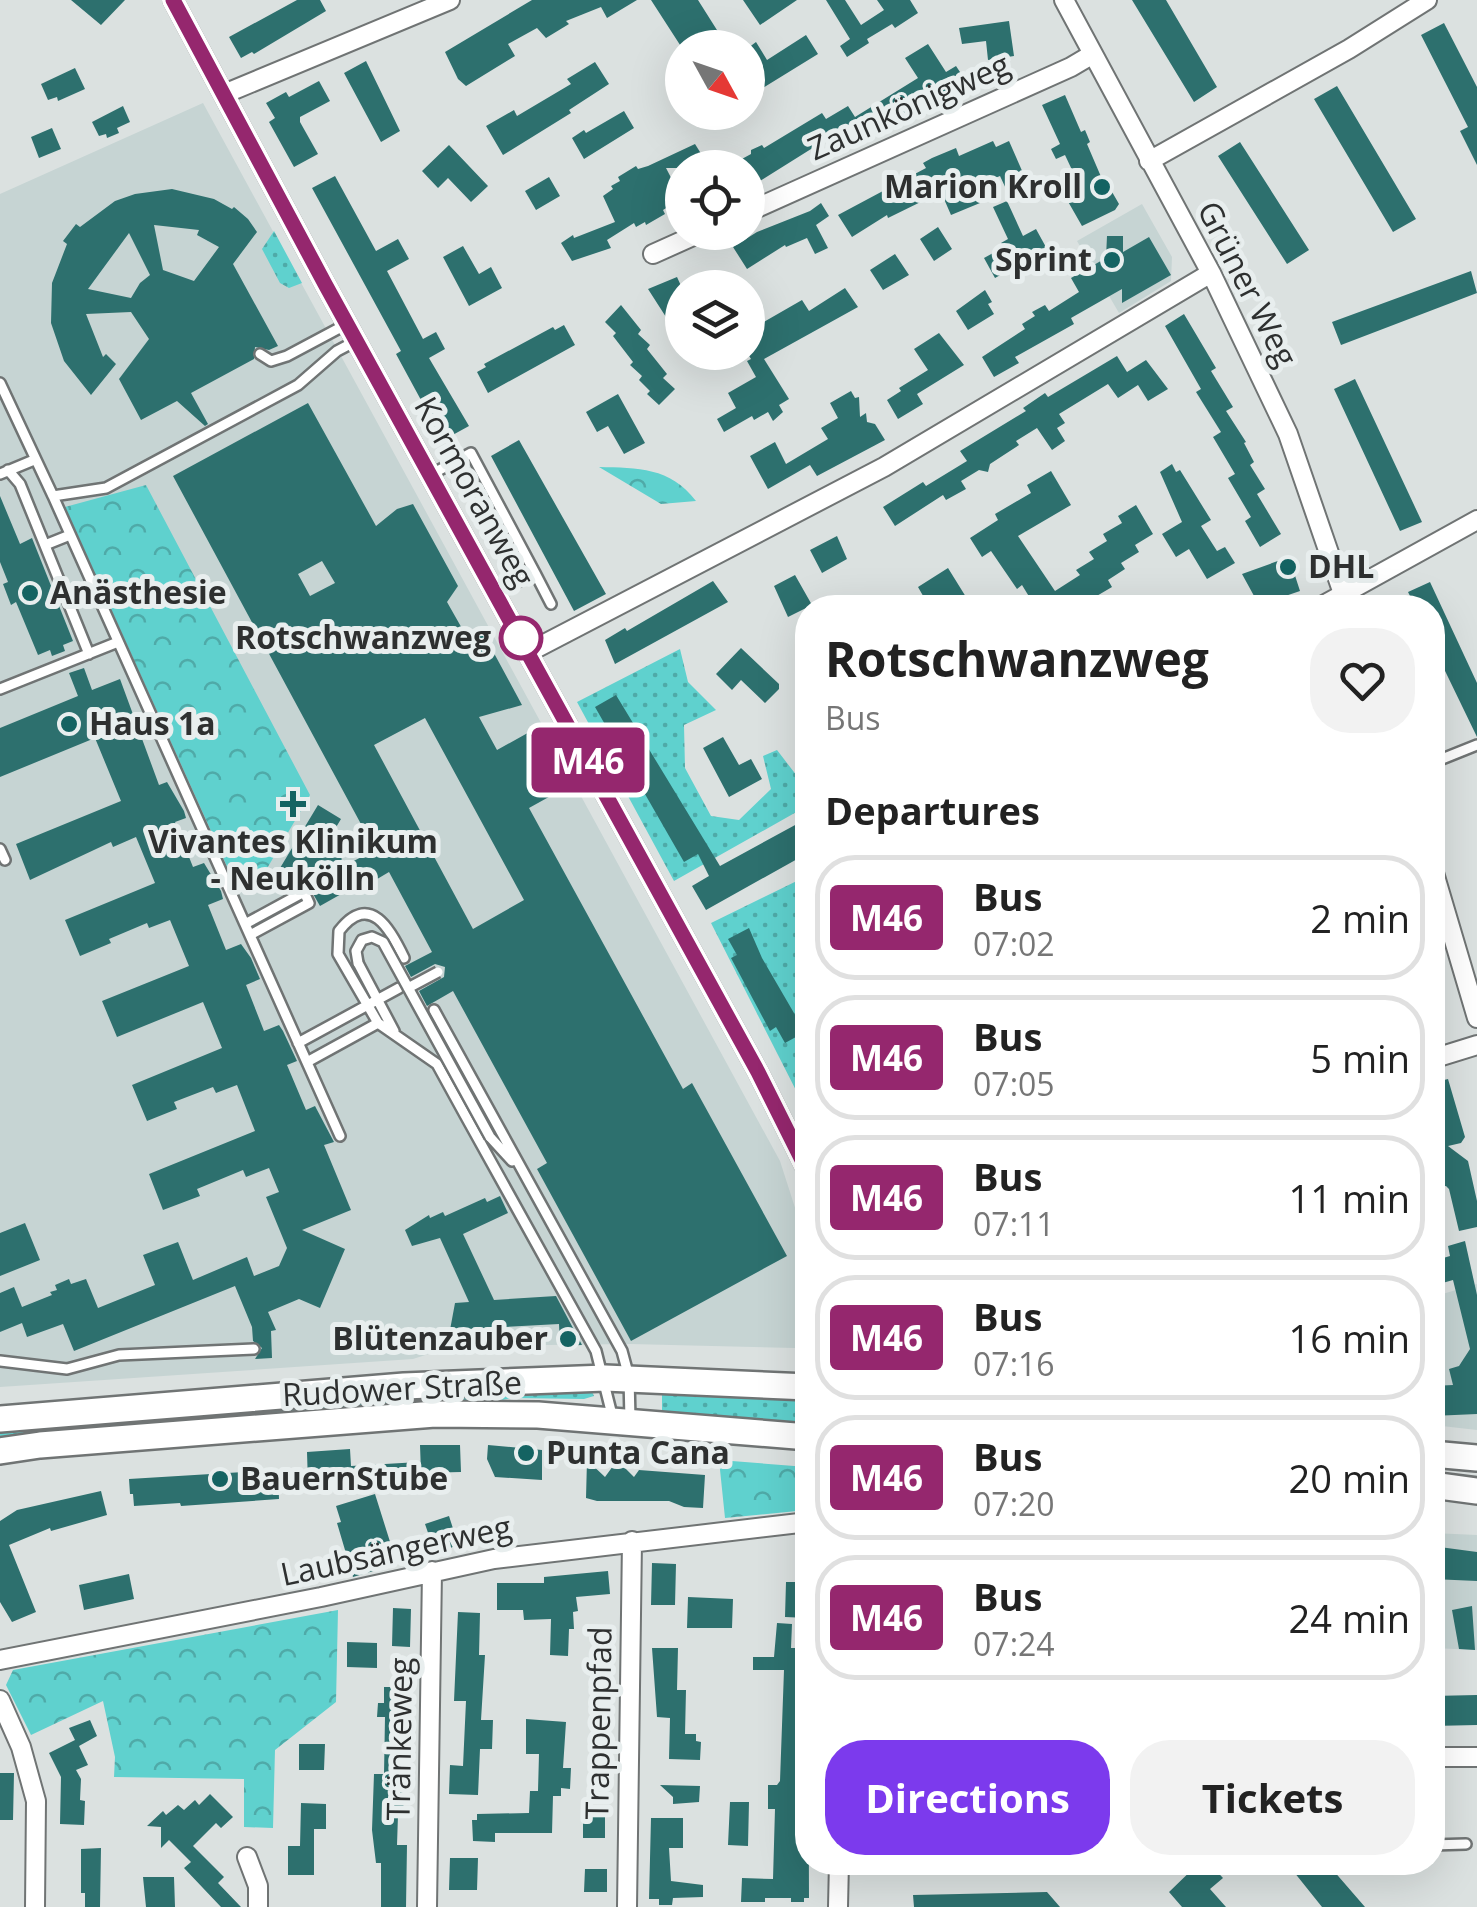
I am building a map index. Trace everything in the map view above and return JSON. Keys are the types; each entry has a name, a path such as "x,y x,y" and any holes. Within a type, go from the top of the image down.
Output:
{"main road":[{"name":"Rudower Straße","path":"0,1419 404,1386 617,1378 795,1385"},
{"name":"Rudower Straße","path":"0,1451 435,1414 538,1415 795,1436"},
{"path":"1445,1455 1477,1458"},
{"path":"1445,1486 1477,1491"}],"street":[{"name":"Kormoranweg","path":"174,0 795,1146"},
{"path":"224,94 450,0"},
{"name":"Grüner Weg","path":"1064,0 1211,273 1288,434 1344,595"},
{"path":"1150,161 1349,49 1427,0"},
{"name":"Zaunkönigweg","path":"765,204 1093,54"},
{"path":"653,254 665,249"},
{"path":"529,652 884,467 1211,273"},
{"path":"1354,595 1477,520"},
{"path":"1445,910 1477,1018"},
{"path":"1445,1055 1477,1045"},
{"name":"Laubsängerweg","path":"0,1660 494,1559 795,1523"},
{"name":"Trappenpfad","path":"626,1907 632,1541"},
{"name":"Tränkeweg","path":"427,1907 432,1571"},
{"path":"0,1700 22,1747 36,1801 35,1907"},
{"path":"1445,1758 1477,1757"},
{"path":"247,1857 258,1886 258,1907"},
{"path":"838,1907 839,1875"}],"lane":[{"path":"260,354 270,361 288,356 347,324"},
{"path":"53,496 106,488 298,385 356,341"},
{"path":"0,383 340,1136"},
{"path":"429,475 470,453 551,604"},
{"path":"4,472 34,460"},
{"path":"4,472 20,484 90,654"},
{"path":"46,546 70,535"},
{"path":"496,593 535,572"},
{"path":"0,689 118,642"},
{"path":"1445,758 1477,745"},
{"path":"0,849 5,860"},
{"path":"245,924 304,892 310,903 250,934"},
{"path":"397,1036 338,954 337,939 343,926 362,915 382,920 404,958"},
{"path":"524,1174 490,1137 380,939 367,938 359,943 355,954 378,1023 437,1064 591,1341 617,1378 622,1422"},
{"path":"298,1044 438,972"},
{"path":"434,1010 622,1351 617,1378 622,1422"},
{"path":"307,1062 378,1023"},
{"path":"0,1360 67,1369 119,1356 254,1349"},
{"path":"1445,1845 1466,1844"}],"shaded area":[{"name":"Vivantes Klinikum - Neukölln","path":"203,103 780,1161 795,1208 795,1348 468,1346 413,1359 0,1387 0,194"},
{"path":"1142,204 1172,257 1171,281 1119,313 1077,241"},
{"path":"1477,1284 1477,1430 1445,1426 1445,1293"},
{"path":"1445,1534 1477,1535 1477,1650 1445,1649"}],"green space":[{"path":"274,231 302,283 289,288 280,283 262,249"},
{"path":"599,467 640,469 664,476 696,501 661,504"},
{"path":"146,485 310,795 255,889 245,891 234,882 65,507"},
{"path":"680,649 688,682 716,710 684,725 685,768 711,816 739,820 771,789 763,756 777,750 795,773 795,813 674,881 577,702"},
{"path":"795,882 795,1088 711,923"},
{"path":"592,1392 594,1396 584,1399 513,1398 479,1404 0,1442 0,1432 25,1429 409,1399"},
{"path":"662,1394 795,1396 795,1424 662,1413"},
{"path":"719,1460 795,1466 795,1511 725,1518"},
{"path":"338,1610 336,1702 275,1750 273,1828 244,1827 244,1779 114,1777 115,1757 103,1701 31,1735 6,1685 13,1670"}],"building":[{"path":"71,0 125,0 101,25"},
{"path":"297,0 320,0 326,11 241,58 229,37"},
{"path":"532,0 637,0 607,18 601,7 566,21 569,24 546,38 537,28 508,44 515,56 466,86 458,79 445,52"},
{"path":"651,0 698,0 717,30 670,30"},
{"path":"743,0 797,0 760,25"},
{"path":"826,0 845,0 861,25 884,10 877,0 910,0 918,13 867,39 869,43 847,57 840,46 850,39"},
{"path":"1132,0 1166,0 1217,87 1194,102"},
{"path":"1009,21 1014,56 988,60 986,41 962,44 959,28"},
{"path":"1444,23 1477,87 1477,165 1460,131 1468,127 1421,35"},
{"path":"806,35 818,54 765,87 765,57 767,60"},
{"path":"928,44 946,72 956,66 970,87 944,99 934,83 907,99 913,109 888,125 877,126 850,142 847,138 840,143 835,134 765,178 765,150 751,150 762,145 764,148 822,113 826,119 848,106 855,117 918,78 905,58"},
{"path":"366,61 400,131 381,142 344,73"},
{"path":"595,62 609,84 503,155 486,126 514,110 517,116 571,84 567,79"},
{"path":"75,68 85,89 58,101 57,97 48,100 41,84"},
{"path":"319,81 330,101 300,117 318,154 294,167 269,122 275,118 266,103 286,92 289,97"},
{"path":"1337,86 1416,219 1393,232 1314,99"},
{"path":"1065,95 1081,132 1085,130 1102,179 1119,204 1115,210 1082,226 1066,198 1080,187 1065,155 1056,159 1051,149 1060,144 1042,105"},
{"path":"123,106 130,122 117,128 119,133 107,138 106,134 99,136 92,122"},
{"path":"624,111 634,128 584,159 572,138"},
{"path":"52,128 61,149 39,158 31,137"},
{"path":"993,141 996,147 1009,141 1023,173 1018,175 1022,185 1007,191 1000,176 973,187 980,203 951,215 941,192 888,218 887,215 852,237 838,215 926,168 923,163 932,158 956,148 959,156"},
{"path":"1240,142 1309,250 1287,264 1218,156"},
{"path":"449,145 488,186 471,202 448,178 438,188 422,171"},
{"path":"665,158 665,214 646,225 645,222 636,227 634,223 607,240 611,248 572,261 561,243 573,235 574,238 615,222 603,196 620,181 618,177 636,166 648,166"},
{"path":"335,176 376,251 398,239 409,259 387,271 423,339 436,332 445,349 429,358 469,426 449,437 440,421 434,424 396,354 401,351 312,188"},
{"path":"549,177 560,196 536,210 525,191"},
{"path":"172,189 214,199 234,207 257,232 233,264 278,346 269,350 255,347 254,359 191,393 208,424 205,426 177,401 141,420 119,379 149,339 131,312 86,314 103,357 106,354 116,364 91,395 64,361 51,323 52,283 67,244 63,241 76,224 80,227 115,201","holes":["154,225 199,230 197,235 219,247 194,281 163,270","129,233 150,275 131,298 88,289"]},
{"path":"1007,201 1023,236 1036,229 1047,249 995,278 984,258 1004,247 1001,243 1008,239 993,207"},
{"path":"821,203 829,216 816,225 828,248 815,254 807,238 785,245 747,269 735,250 765,250 765,229"},
{"path":"938,227 952,249 934,261 920,239"},
{"path":"1107,236 1123,236 1123,252 1149,237 1171,275 1122,303 1122,289 1071,318 1074,324 1015,357 1019,363 994,377 982,357 1025,329 1022,324 1035,316 1032,312 1045,305 1049,311 1079,292 1071,278 1106,258"},
{"path":"463,246 479,274 491,267 502,288 469,306 443,257"},
{"path":"895,254 909,275 883,290 870,270"},
{"path":"1471,271 1477,293 1341,345 1332,322"},
{"path":"665,282 665,316 648,289"},
{"path":"845,288 858,307 765,358 765,321 802,300 809,311"},
{"path":"985,290 994,314 968,330 956,311"},
{"path":"621,305 667,374 663,378 675,389 659,405 647,394 650,391 639,380 642,376 630,365 633,362 605,322"},
{"path":"1184,314 1216,368 1211,371 1233,407 1226,411 1246,442 1254,462 1250,465 1265,489 1257,494 1281,534 1260,547 1245,521 1251,517 1228,478 1235,474 1213,437 1221,432 1196,392 1201,389 1165,326"},
{"path":"564,325 575,345 488,393 477,372 486,367 484,364 553,327 555,330"},
{"path":"939,333 964,365 917,394 923,404 898,419 887,400 928,370 914,349"},
{"path":"1117,356 1127,372 1146,360 1168,389 1148,401 1138,385 1118,398 1108,384 1059,414 1065,423 1057,428 1065,441 1052,450 1037,428 990,464 988,472 979,470 961,481 966,489 946,500 943,495 895,526 883,507 967,461 960,451 1026,411 1023,408 1045,393 1048,397"},
{"path":"765,361 789,399 779,405 783,412 773,421 768,412 754,420 752,416 724,432 717,419 736,408 728,393 756,377 752,370 765,370"},
{"path":"1355,379 1422,522 1400,531 1334,389"},
{"path":"851,391 855,398 859,397 860,417 866,413 867,422 875,424 885,440 817,476 810,465 768,489 750,456 775,442 786,464 828,439 821,428 838,418 830,403"},
{"path":"618,394 645,443 624,454 608,426 597,432 586,412"},
{"path":"308,403 376,526 397,509 413,504 458,586 447,602 468,639 482,631 522,705 479,717 497,750 533,730 541,739 565,788 529,808 683,1089 692,1083 787,1256 631,1341 537,1169 547,1163 453,991 427,1006 419,991 444,977 445,967 435,964 411,977 405,966 432,952 389,872 320,906 308,885 292,889 274,878 318,805 341,819 332,834 341,849 342,867 375,850 173,476","holes":["322,561 335,583 310,596 298,574","425,718 524,900 473,929 374,745"]},
{"path":"519,440 606,594 574,611 491,456"},
{"path":"1172,464 1176,472 1180,470 1211,520 1201,526 1217,551 1225,547 1235,563 1207,579 1189,549 1176,557 1162,534 1182,522 1160,472"},
{"path":"1051,471 1071,505 1018,536 1055,591 1080,575 1076,570 1094,559 1089,552 1107,541 1103,534 1122,523 1118,516 1136,505 1153,534 1135,545 1139,552 1121,563 1125,569 1108,580 1112,587 1098,595 1028,595 1022,585 1017,589 991,551 982,557 970,538 998,520 995,514 1031,493 1027,485"},
{"name":"Anästhesie","path":"0,496 20,544 32,538 73,641 63,645 65,651 52,656 50,650 38,655 16,602 11,605 3,584 8,582 0,562"},
{"path":"837,536 847,559 822,573 810,550"},
{"path":"1289,557 1300,591 1254,595 1242,574"},
{"path":"948,568 965,595 923,595 918,587"},
{"path":"795,575 806,595 795,595 795,614 788,617 774,586"},
{"path":"713,581 728,602 615,664 605,640"},
{"path":"1430,582 1436,595 1410,595 1408,592"},
{"path":"1445,614 1477,683 1477,737 1445,671"},
{"path":"741,648 779,684 765,703 741,680 732,690 716,674"},
{"path":"84,668 92,690 120,679 159,785 167,782 184,811 186,818 175,822 193,867 204,863 221,891 223,899 208,905 226,950 241,944 251,958 260,979 246,985 264,1031 279,1025 283,1031 297,1061 287,1065 306,1110 315,1106 334,1142 324,1145 351,1210 302,1230 345,1249 320,1308 299,1299 268,1312 276,1330 271,1331 272,1358 255,1359 262,1348 253,1341 252,1327 235,1286 74,1351 63,1324 27,1337 22,1323 0,1332 0,1293 14,1287 22,1307 52,1295 50,1292 57,1290 55,1285 69,1279 71,1284 86,1279 98,1308 155,1285 143,1255 178,1242 193,1280 247,1257 254,1276 279,1266 287,1248 266,1197 279,1192 269,1168 246,1177 243,1170 197,1189 200,1196 163,1210 149,1174 255,1131 237,1085 216,1093 213,1087 174,1102 177,1109 147,1121 132,1085 222,1048 203,1002 117,1037 102,1001 189,966 170,920 149,928 147,923 80,956 65,920 155,883 136,837 113,847 111,842 30,880 16,844 121,801 95,738 0,777 0,728 78,696 69,673"},
{"path":"616,695 720,866 795,825 795,860 706,910 692,886 709,876 698,854 684,862 595,707"},
{"path":"723,737 739,765 751,759 762,779 729,797 703,748"},
{"path":"749,928 795,1015 795,1038 785,1043 776,1027 770,1031 731,958 737,955 728,939"},
{"path":"1448,1079 1465,1137 1461,1143 1448,1146 1468,1161 1477,1201 1477,1227 1459,1231 1445,1186"},
{"path":"500,1196 508,1213 463,1234 494,1300 556,1296 582,1345 560,1346 559,1324 450,1330 455,1303 469,1302 440,1238 412,1246 405,1230 429,1215 430,1218 443,1212 445,1216 485,1198 487,1202"},
{"path":"25,1223 40,1260 0,1276 0,1233"},
{"path":"1465,1241 1477,1295 1477,1414 1445,1415 1445,1385 1453,1385 1449,1369 1459,1366 1470,1349 1453,1280 1445,1282 1448,1246"},
{"path":"420,1445 460,1445 461,1472 421,1473"},
{"path":"488,1445 542,1450 542,1480 495,1477 487,1459"},
{"path":"350,1449 351,1466 419,1462 420,1478 308,1484 307,1452"},
{"path":"587,1460 605,1477 613,1466 624,1467 634,1477 639,1470 705,1475 703,1508 669,1501 586,1498"},
{"path":"278,1470 279,1499 134,1506 130,1494 129,1479"},
{"path":"101,1491 107,1515 51,1531 50,1528 9,1545 36,1612 12,1622 0,1602 0,1521 17,1510"},
{"path":"375,1494 397,1564 353,1577 336,1506"},
{"path":"449,1516 458,1544 436,1556 425,1524"},
{"path":"1445,1548 1477,1552 1477,1581 1445,1580"},
{"path":"652,1563 676,1564 675,1605 651,1605"},
{"path":"608,1571 610,1594 576,1597 578,1611 573,1612 574,1629 569,1629 568,1656 550,1655 551,1619 524,1620 523,1610 497,1610 497,1583 544,1583 544,1577"},
{"path":"129,1574 134,1599 84,1610 79,1585"},
{"path":"786,1582 795,1582 795,1617 785,1617"},
{"path":"688,1597 733,1599 732,1628 687,1628"},
{"path":"1472,1606 1475,1650 1459,1649 1452,1610"},
{"path":"393,1608 411,1609 410,1647 392,1646"},
{"path":"458,1612 480,1613 479,1655 485,1655 481,1720 493,1720 492,1749 480,1749 478,1795 449,1794 450,1765 463,1766 466,1701 454,1701"},
{"path":"777,1623 792,1624 795,1875 809,1875 809,1898 804,1898 804,1902 765,1898 765,1902 741,1902 742,1878 773,1879 775,1809 768,1809 768,1785 780,1781 784,1670 753,1670 753,1657 774,1657"},
{"path":"347,1642 377,1643 377,1668 347,1667"},
{"path":"652,1648 678,1648 677,1690 686,1690 685,1734 696,1734 696,1741 701,1742 700,1760 669,1759 670,1718 657,1717"},
{"path":"384,1687 409,1687 407,1775 403,1815 398,1815 397,1845 407,1845 406,1907 381,1907 381,1863 376,1863 372,1830 374,1774 384,1774 385,1717 377,1717 378,1703 384,1703"},
{"path":"1477,1695 1477,1725 1445,1726 1445,1696"},
{"path":"526,1719 566,1722 563,1768 571,1768 570,1789 561,1788 561,1796 553,1796 552,1833 495,1833 495,1842 473,1841 472,1820 477,1820 477,1814 529,1813 530,1791 538,1791 539,1754 526,1754"},
{"path":"90,1720 97,1736 79,1746 88,1765 76,1770 81,1779 80,1800 85,1801 84,1825 60,1824 61,1777 49,1753 75,1740 69,1728"},
{"path":"299,1744 325,1744 324,1770 299,1770"},
{"path":"0,1773 14,1773 13,1820 0,1820"},
{"path":"660,1785 700,1786 699,1802 673,1804 673,1797"},
{"path":"210,1794 233,1817 221,1828 216,1823 193,1846 224,1877 218,1883 241,1907 221,1907 184,1868 191,1862 169,1840 161,1848 161,1827 147,1826 163,1811 166,1815 178,1805 184,1810 195,1800 199,1805"},
{"path":"730,1802 749,1802 748,1846 728,1845"},
{"path":"301,1803 326,1804 326,1829 314,1829 314,1875 288,1875 288,1846 300,1846"},
{"path":"583,1815 605,1816 605,1838 583,1838"},
{"path":"651,1818 683,1818 683,1848 669,1848 671,1881 703,1885 703,1897 673,1898 672,1905 659,1905 659,1899 649,1899"},
{"path":"101,1848 100,1907 85,1907 85,1893 81,1893 81,1849"},
{"path":"450,1858 478,1858 477,1890 449,1890"},
{"path":"585,1869 607,1869 607,1892 584,1892"},
{"path":"1187,1875 1220,1875 1223,1878 1210,1889 1226,1907 1182,1907 1169,1892"},
{"path":"1296,1875 1337,1875 1365,1907 1322,1907"},
{"path":"143,1877 174,1877 175,1907 146,1907"},
{"path":"1047,1892 1060,1907 914,1907 913,1895"}],"bus line":[{"name":"M46","path":"173,0 795,1142"}],"place":[{"name":"Marion Kroll","path":"1102,187"},
{"name":"Sprint","path":"1112,260"},
{"name":"DHL","path":"1288,567"},
{"name":"Anästhesie","path":"30,593"},
{"name":"Rotschwanzweg","path":"521,638"},
{"name":"Haus 1a","path":"69,724"},
{"name":"Vivantes Klinikum - Neukölln","path":"293,804"},
{"name":"Blütenzauber","path":"568,1339"},
{"name":"Punta Cana","path":"526,1453"},
{"name":"BauernStube","path":"220,1479"}]}
